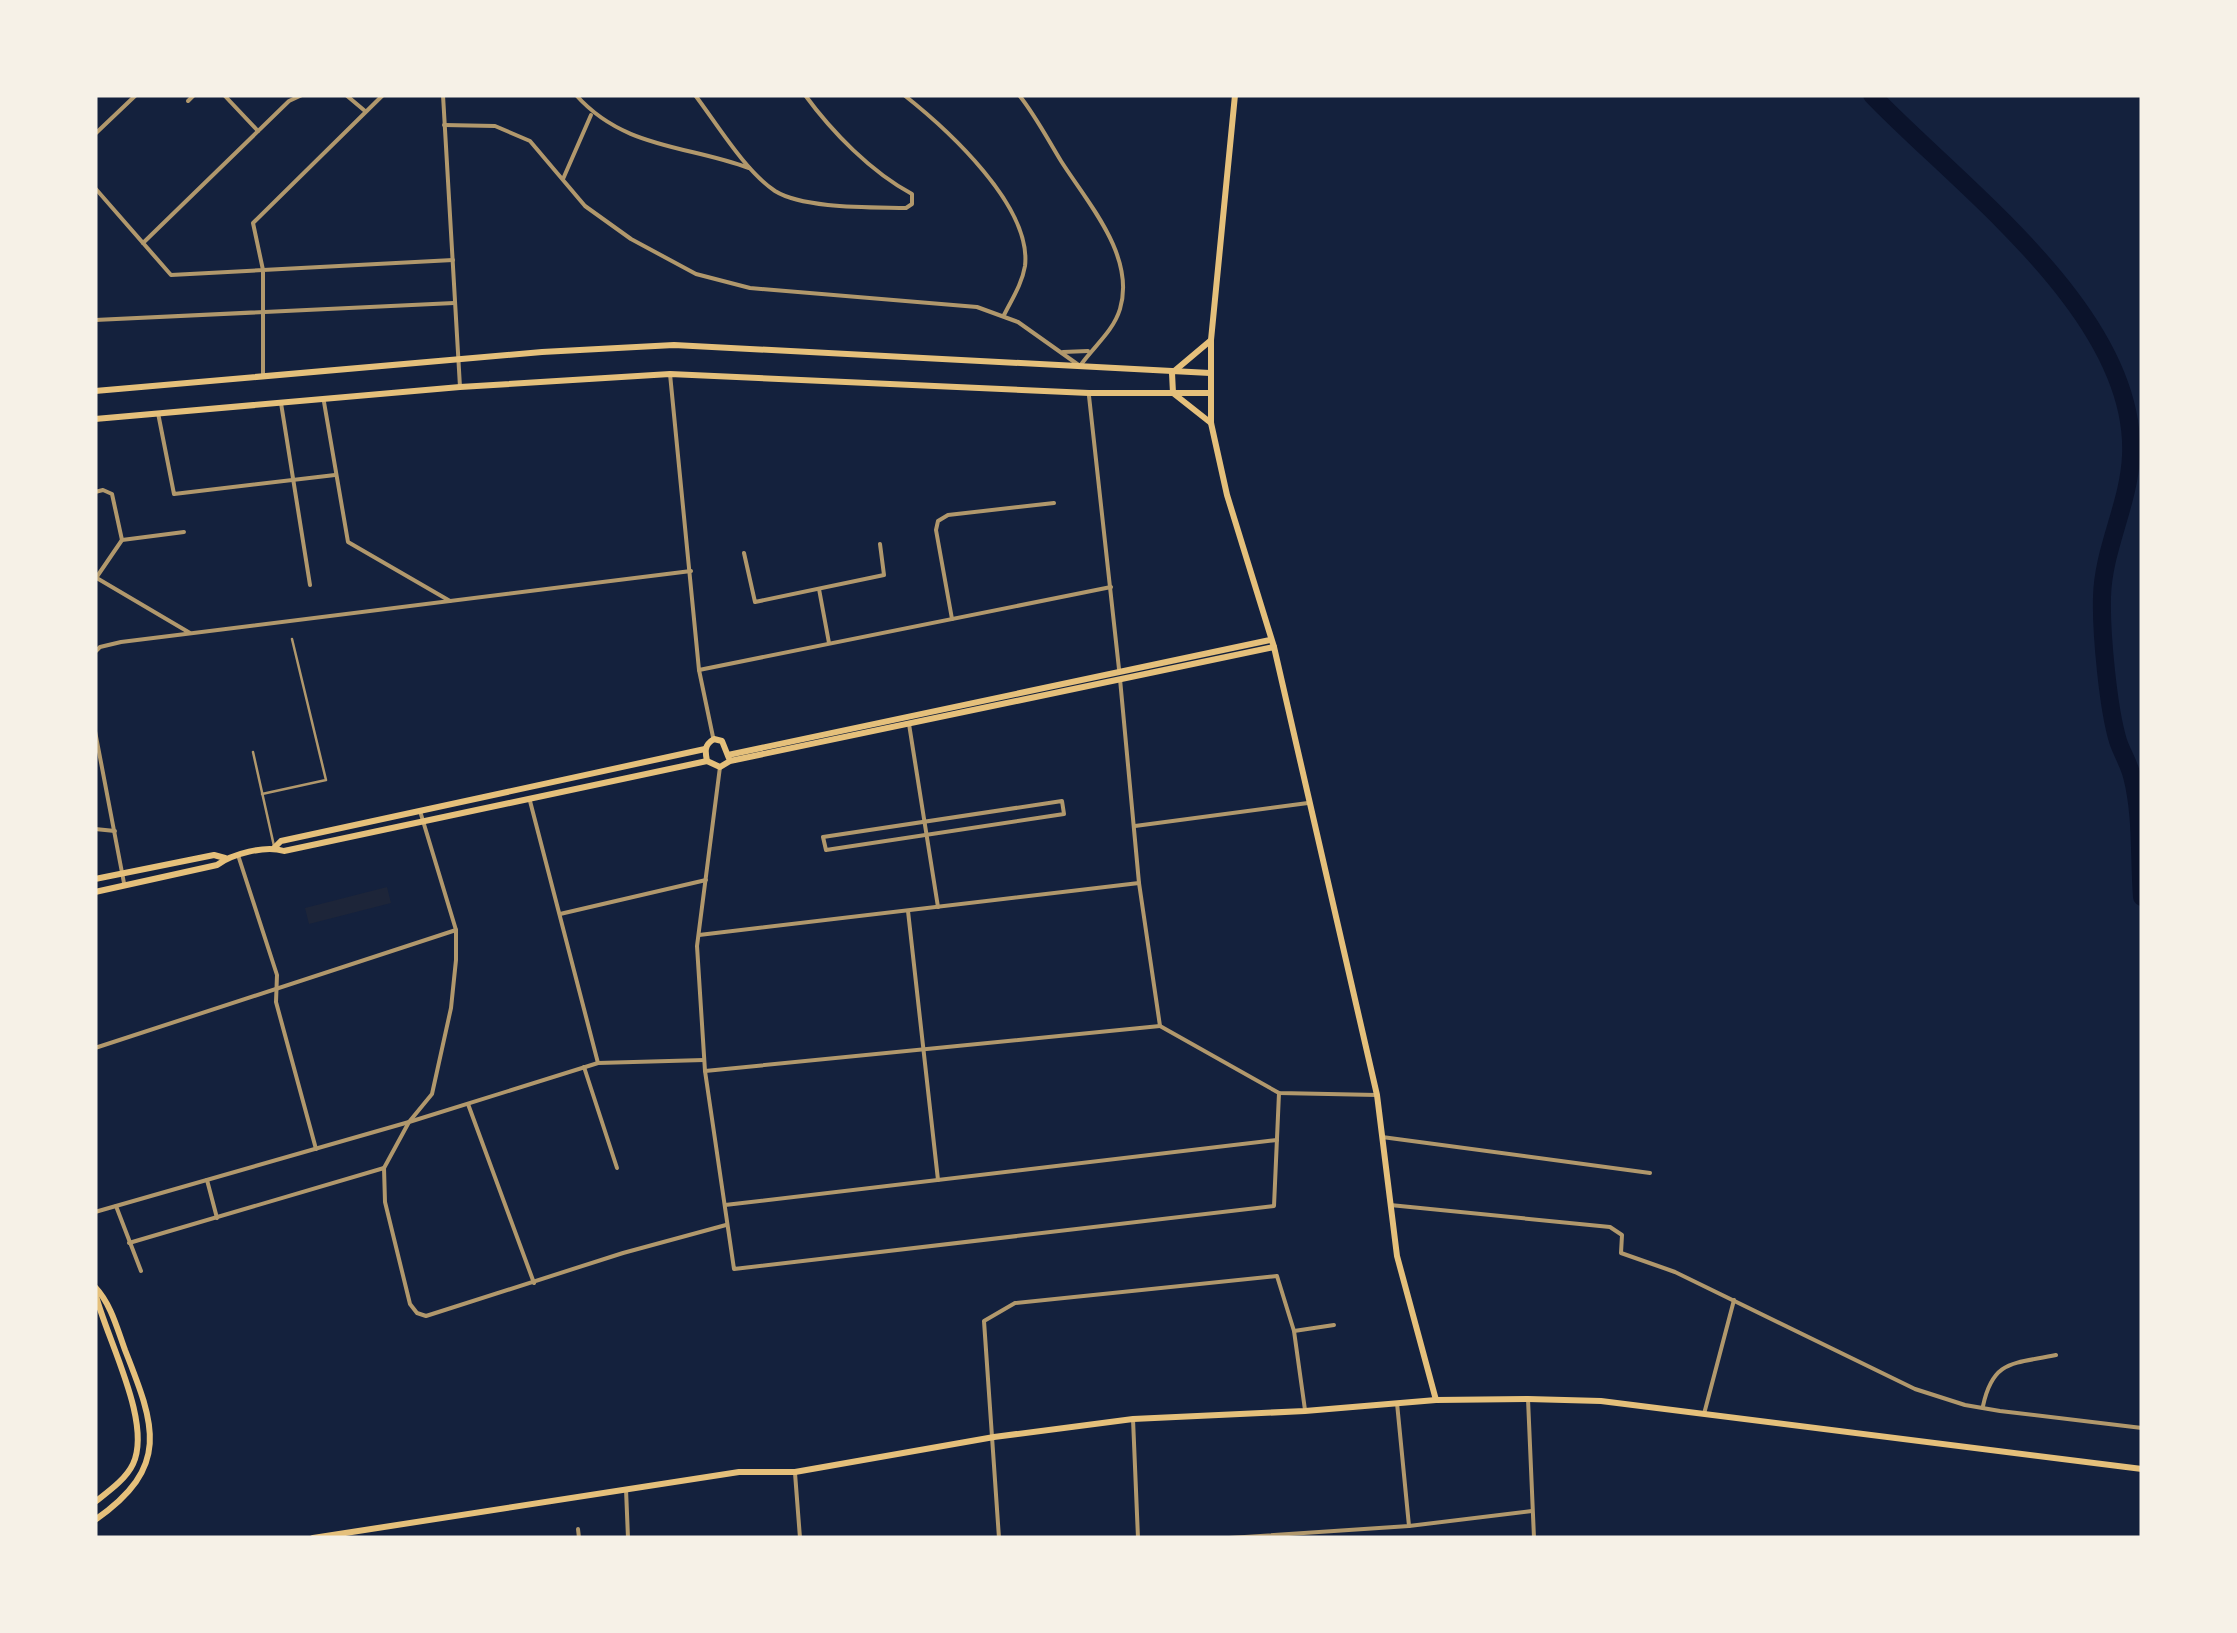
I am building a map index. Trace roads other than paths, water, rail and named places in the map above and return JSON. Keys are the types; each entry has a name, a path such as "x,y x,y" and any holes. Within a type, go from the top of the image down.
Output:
{"main road":[{"path":"1236,95 1210,340 1210,423 1226,495 1272,643 1377,1096 1398,1256 1436,1400"},
{"path":"1172,393 1172,373 1210,340"},
{"path":"95,391 263,374 674,345 1210,373"},
{"path":"95,419 460,387 670,374 1089,393 1210,393"},
{"path":"1172,393 1210,423"},
{"path":"95,879 214,855 226,858 274,848 284,851 707,761 720,767 729,758 1272,643"},
{"path":"274,848 281,841 705,749 714,739 722,740 729,758"},
{"path":"705,749 707,761"},
{"path":"95,892 217,866 226,858"},
{"path":"95,1289 131,1404 138,1444 129,1471 95,1502"},
{"path":"95,1289 108,1306 142,1392 150,1438 147,1464 140,1479 115,1506 95,1520"},
{"path":"313,1538 739,1472 795,1472 994,1437 1133,1419 1436,1400 1601,1401 2142,1469"}],"street":[{"path":"95,134 136,95"},
{"path":"188,101 194,95"},
{"path":"224,95 258,131"},
{"path":"143,243 289,101 302,95"},
{"path":"346,95 366,112"},
{"path":"263,374 263,270 252,222 384,95"},
{"path":"443,95 460,387"},
{"path":"576,95 592,113 646,141 753,170"},
{"path":"695,95 753,170 776,191 794,198 878,207 906,208 912,204 912,194 822,120 805,95"},
{"path":"904,95 985,173 1020,230 1024,269 1004,316"},
{"path":"444,125 496,126 515,133 530,142 585,206 630,239 696,274 730,284 812,294 978,307 1004,316 1080,366 1110,329 1120,308 1119,261 1096,212 1019,95"},
{"path":"563,179 592,113"},
{"path":"95,188 172,275 453,260"},
{"path":"95,320 454,303"},
{"path":"1063,352 1090,351"},
{"path":"670,374 699,670 714,739"},
{"path":"1089,393 1139,883 1160,1026"},
{"path":"323,400 348,542 450,601"},
{"path":"281,403 310,585"},
{"path":"158,414 174,494 335,476"},
{"path":"95,492 112,494 122,540"},
{"path":"952,620 936,530 938,521 948,515 1054,503"},
{"path":"184,532 122,540 95,578 192,633"},
{"path":"744,553 755,602 884,574 880,544"},
{"path":"95,652 121,642 690,571"},
{"path":"699,670 1111,587"},
{"path":"819,589 830,644"},
{"path":"908,722 938,907"},
{"path":"95,731 125,886"},
{"path":"720,767 699,935 704,1060 734,1269 1274,1206 1279,1093"},
{"path":"530,800 598,1063"},
{"path":"1062,801 1064,814 826,850 823,836 925,821 1062,801"},
{"path":"1134,826 1308,803"},
{"path":"420,811 456,930 452,1008 432,1094 409,1122 384,1168 384,1202 410,1304 416,1313 426,1316 623,1253 726,1225"},
{"path":"95,829 114,831"},
{"path":"238,856 277,975 276,1002 316,1149"},
{"path":"560,914 706,880"},
{"path":"699,935 1139,883"},
{"path":"908,911 938,1180"},
{"path":"95,1048 456,930"},
{"path":"706,1072 1160,1026 1279,1093 1377,1096"},
{"path":"95,1212 598,1063 704,1060"},
{"path":"584,1067 617,1168"},
{"path":"467,1102 534,1283"},
{"path":"1382,1137 1650,1173"},
{"path":"724,1205 1276,1140"},
{"path":"129,1243 384,1168"},
{"path":"207,1180 217,1218"},
{"path":"1389,1205 1610,1228 1622,1235 1620,1253 1675,1272 1915,1388 1983,1408 2142,1428"},
{"path":"116,1206 141,1271"},
{"path":"999,1538 984,1320 1016,1303 1277,1276 1294,1331 1305,1411"},
{"path":"1704,1414 1734,1300"},
{"path":"1294,1331 1334,1325"},
{"path":"1983,1408 1990,1379 1998,1371 2056,1355"},
{"path":"1528,1399 1534,1538"},
{"path":"1397,1403 1409,1526"},
{"path":"1133,1419 1138,1538"},
{"path":"795,1472 800,1538"},
{"path":"626,1489 628,1538"},
{"path":"1229,1538 1409,1526 1532,1512"},
{"path":"578,1530 579,1538"}],"lane":[{"path":"262,794 326,780 292,638"},
{"path":"252,752 274,848"}],"waterway":[{"path":"1872,95 2037,257 2075,304 2106,353 2125,404 2131,456 2126,492 2103,579 2102,612 2111,709 2137,805 2142,897"}]}
